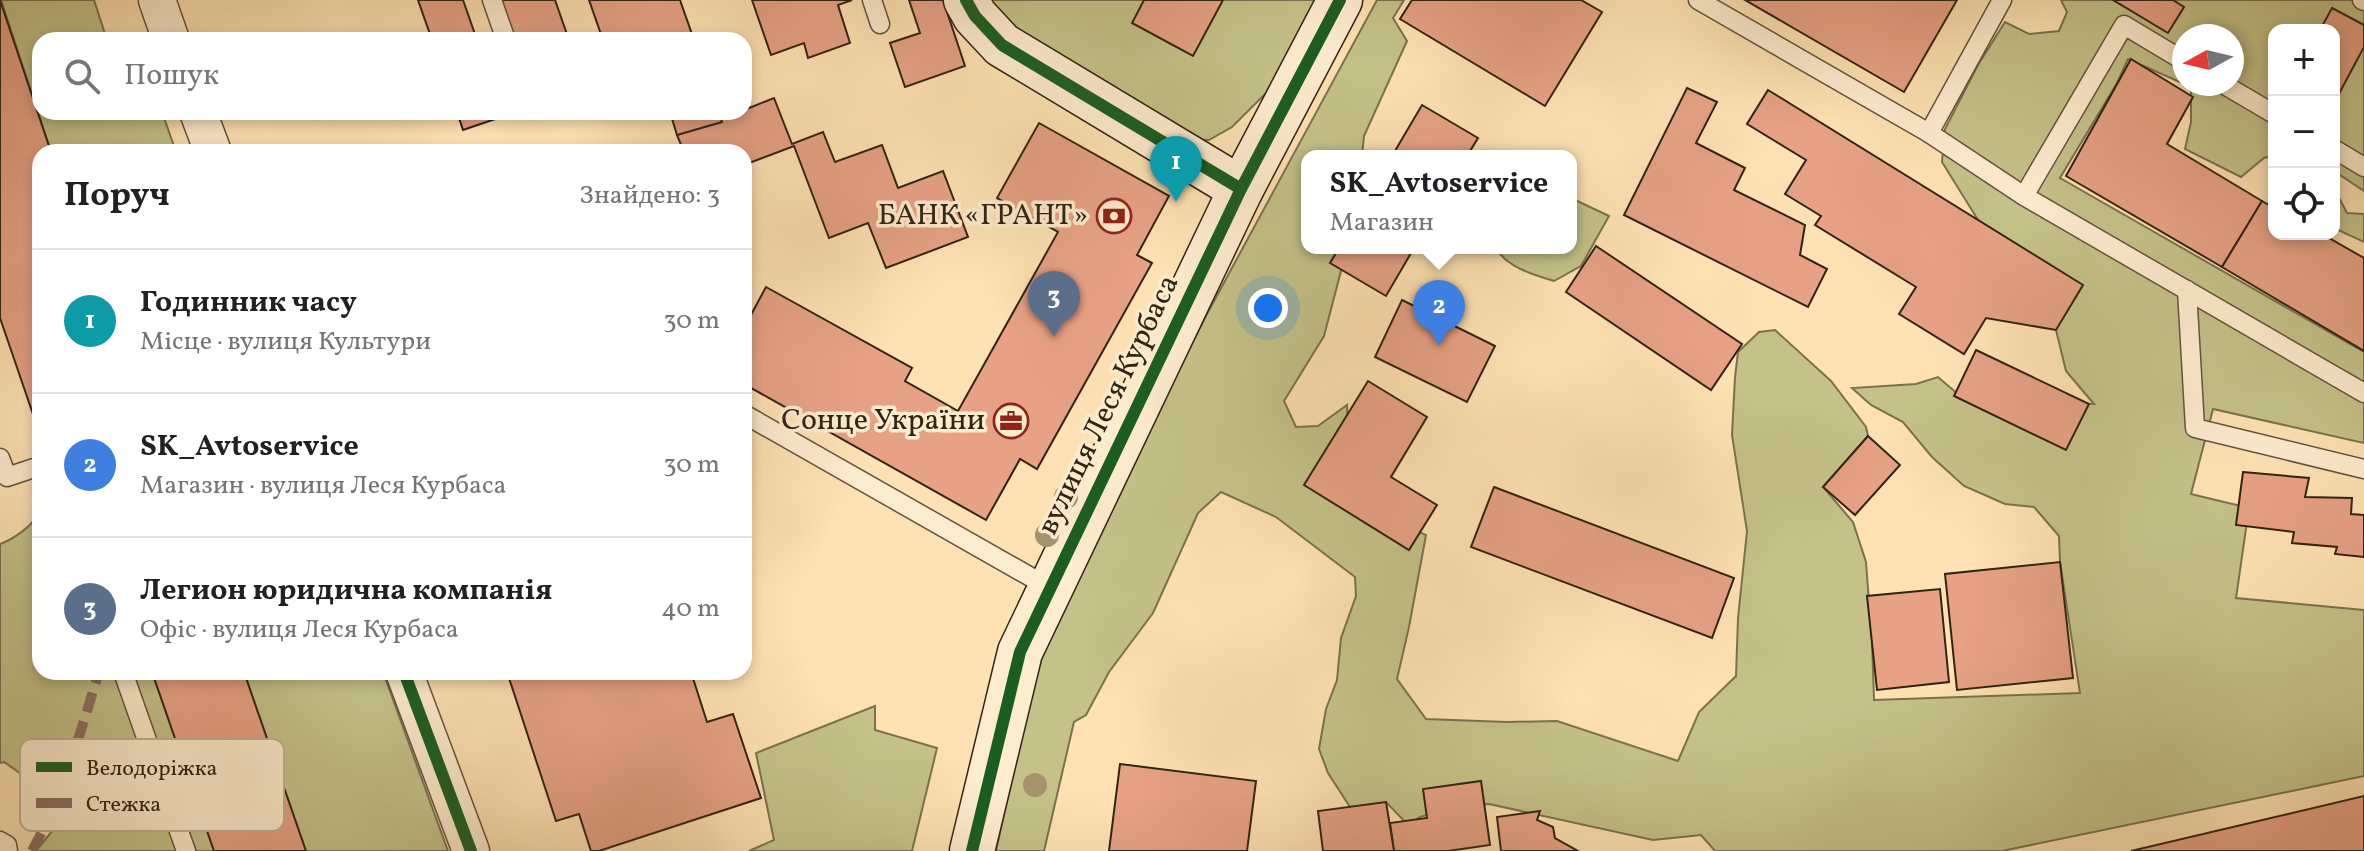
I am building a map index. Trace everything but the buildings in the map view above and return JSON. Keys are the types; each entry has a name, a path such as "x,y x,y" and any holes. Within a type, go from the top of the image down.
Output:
{"street":[{"path":"157,0 168,32"},
{"path":"966,0 975,16 1002,45 1241,189"},
{"name":"вулиця Леся Курбаса","path":"972,851 1020,652 1241,189 1340,0"},
{"path":"201,120 210,144"},
{"path":"407,680 471,851"}],"lane":[{"path":"492,0 503,32"},
{"path":"872,0 880,24"},
{"path":"1698,0 1929,133 2024,196 2364,393"},
{"path":"1929,133 2002,0"},
{"path":"2024,196 2124,25 2172,54"},
{"path":"2243,96 2268,110"},
{"path":"2340,153 2364,167"},
{"path":"2187,290 2195,428 2364,469"},
{"path":"752,419 1050,588"},
{"path":"0,458 7,477 32,469"},
{"path":"126,680 147,739"},
{"path":"179,831 186,851"},
{"path":"0,841 7,845 8,851"}],"shaded area":[{"path":"1,0 94,0 104,32 32,32 32,94"},
{"path":"984,0 1330,0 1269,90 1232,127 1209,140 1184,139 1069,75"},
{"path":"1377,0 1404,0 1393,18 1407,41 1364,136 1363,150 1301,150 1301,254 1345,254 1324,336 1284,401 1296,427 1318,426 1347,405 1348,438 1367,508 1426,535 1397,679 1426,719 1557,721 1678,761 1699,712 1736,676 1747,531 1732,435 1735,377 1738,352 1759,332 1775,330 1831,381 1866,427 1868,436 1823,487 1853,522 1866,562 1874,700 2080,693 2060,562 2059,536 2034,507 2005,504 1964,486 1932,457 1903,422 1871,405 1852,388 1916,384 1938,377 1966,401 2094,404 2066,371 2056,330 1978,220 1942,162 1945,129 1978,65 2005,22 2029,34 2059,31 2067,12 2061,0 2364,0 2364,191 2340,175 2340,24 2268,24 2268,157 2241,177 2185,149 2191,122 2191,96 2244,96 2244,24 2172,24 2172,79 2128,59 2060,178 2364,352 2364,443 2213,409 2191,494 2249,508 2236,598 2364,610 2364,776 2002,851 1715,851 1701,835 1653,840 1489,804 1458,806 1420,817 1408,825 1386,802 1350,807 1328,773 1319,749 1326,709 1337,680 1341,638 1356,596 1355,577 1276,517 1221,492 1198,513 1153,613 1109,672 1086,715 1074,722 1044,851 996,851 1031,690 1056,614 1206,316"},
{"path":"40,120 165,120 173,144 48,144"},
{"path":"2340,200 2347,213 2364,214 2364,242 2340,231"},
{"path":"1577,201 1609,216 1581,266 1554,281 1521,269 1501,255 1577,254"},
{"path":"32,522 32,680 386,680 448,851 36,851 52,831 284,831 284,739 20,739 20,773 4,762 0,763 0,544"},
{"path":"875,706 875,730 937,748 912,851 749,851 774,840 756,753"}],"marked path":[{"path":"78,739 97,680"},
{"path":"32,851 42,831"}],"cycle path":[{"path":"966,0 975,16 1002,45 1241,189"},
{"path":"972,851 1020,652 1241,189 1340,0"},
{"path":"407,680 471,851"}],"place":[{"name":"Годинник часу","path":"1176,202"},
{"name":"БАНК «ГРАНТ»","path":"1114,216"},
{"name":"Легион юридична компанія","path":"1054,337"},
{"name":"SK_Avtoservice","path":"1439,346"},
{"name":"Сонце України","path":"1011,421"}]}
